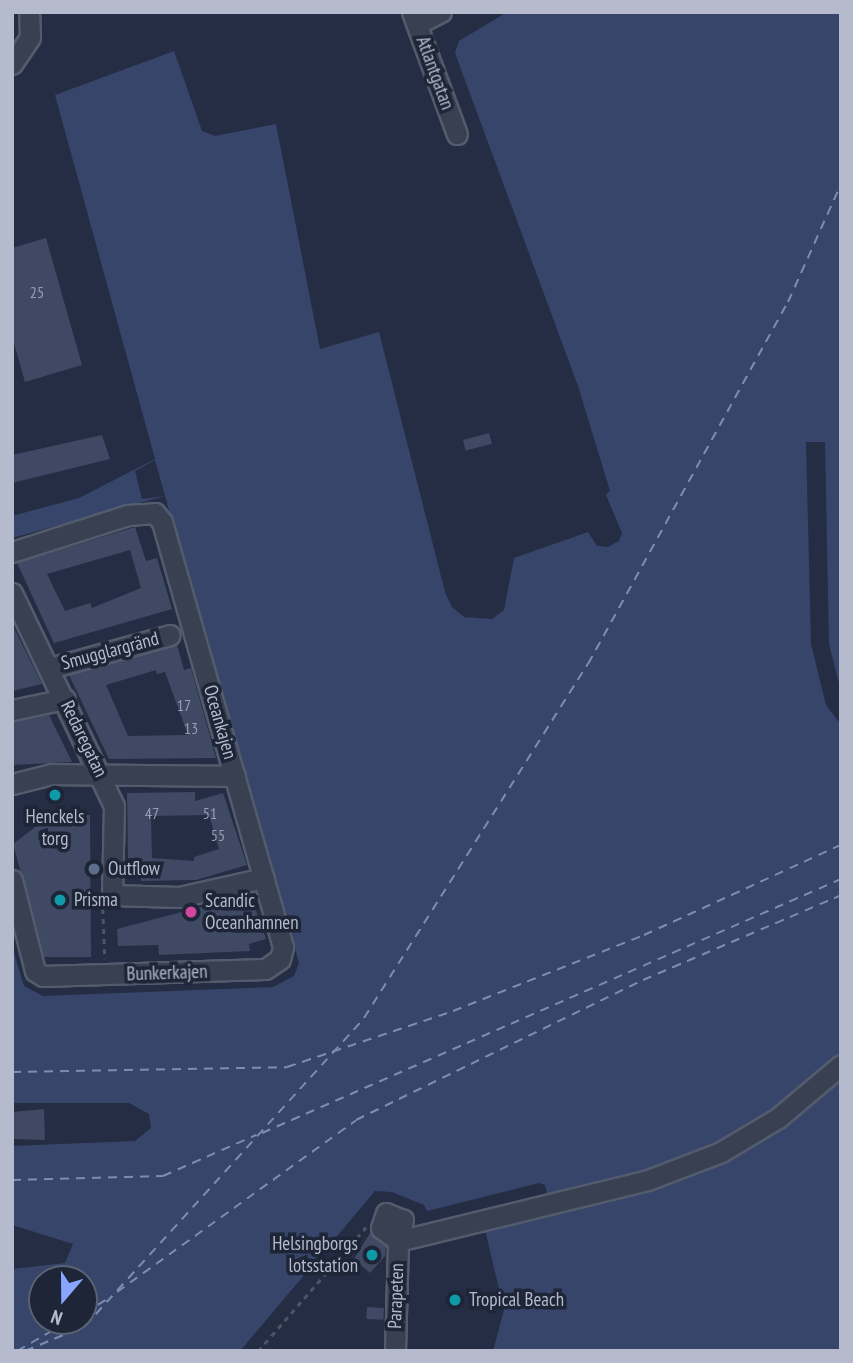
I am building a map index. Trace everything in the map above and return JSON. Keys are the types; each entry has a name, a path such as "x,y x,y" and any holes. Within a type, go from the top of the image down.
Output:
{"street":[{"path":"12,64 30,37 29,12"},
{"path":"415,18 441,12"},
{"name":"Atlantgatan","path":"415,18 457,134"},
{"name":"Oceankajen","path":"12,552 128,515 155,513 162,522 258,880 283,947 280,959"},
{"name":"Redaregatan","path":"12,593 103,776 114,806 112,895"},
{"name":"Smugglargränd","path":"50,668 170,635"},
{"path":"12,710 65,699"},
{"path":"12,784 52,774 231,777"},
{"name":"Bunkerkajen","path":"12,880 35,971 51,977 265,969 280,959"},
{"path":"112,895 179,897 258,880"},
{"path":"398,1241 648,1180 721,1152 778,1118 841,1065"},
{"name":"Parapeten","path":"380,1222 384,1232 398,1241 395,1351"}],"path":[{"path":"106,976 103,909 112,895"},
{"path":"258,1351 368,1225 380,1222"}],"water":[{"path":"507,12 841,12 841,1351 493,1351 504,1310 485,1230 550,1206 545,1185 539,1183 427,1211 424,1205 392,1192 375,1191 240,1351 12,1351 12,1269 28,1267 28,1335 98,1335 98,1265 47,1265 65,1263 73,1244 12,1225 12,1146 135,1141 151,1128 149,1114 129,1103 12,1103 12,946 24,986 43,996 273,987 294,976 299,963 165,496 12,538 12,516 79,498 155,459 55,95 174,51 202,131 215,136 276,124 320,349 379,332 445,592 452,607 464,617 492,619 504,610 514,558 588,532 597,546 608,547 619,541 622,533 606,495 610,491 578,386 455,53 459,41"}],"pier":[{"path":"806,442 825,442 829,644 841,691 841,725 826,705 811,644"},
{"path":"155,460 165,496 142,499 135,471"}],"building":[{"path":"46,238 82,365 25,382 12,336 12,248"},
{"path":"489,433 492,444 466,451 463,440"},
{"path":"102,435 110,459 12,483 12,455"},
{"path":"135,527 146,561 157,558 172,609 54,643 17,563","holes":["130,550 141,588 92,608 90,603 65,611 47,574"]},
{"path":"12,624 42,684 12,691"},
{"path":"177,645 184,670 191,668 216,758 109,759 69,675","holes":["156,670 157,674 165,672 188,735 128,736 106,685"]},
{"path":"49,715 72,762 12,765 12,722"},
{"path":"195,792 195,801 223,793 247,865 196,880 141,881 139,858 128,858 127,793","holes":["209,815 219,849 194,857 194,861 152,858 151,816"]},
{"name":"Prisma","path":"51,815 90,815 91,957 44,957 13,844"},
{"path":"250,894 266,939 249,944 250,951 159,955 158,945 118,946 117,929"},
{"path":"44,1109 45,1140 12,1139 12,1112"},
{"name":"Helsingborgs lotsstation","path":"370,1233 386,1247 385,1256 370,1273 354,1259"},
{"path":"367,1307 384,1308 383,1320 366,1319"}],"ferry route":[{"path":"25,1351 85,1326 364,1018 588,664 788,302 841,184"},
{"path":"12,1072 287,1067 453,1011 644,935 841,845"},
{"path":"262,1133 841,879"},
{"path":"117,1292 356,1120 643,980 841,895"},
{"path":"12,1180 163,1176 256,1135"},
{"path":"98,1304 107,1299"},
{"path":"17,1351 45,1335"}],"place":[{"name":"Henckels torg","path":"55,795"},
{"name":"Outflow","path":"94,869"},
{"name":"Prisma","path":"60,900"},
{"name":"Scandic Oceanhamnen","path":"191,912"},
{"name":"Helsingborgs lotsstation","path":"372,1255"},
{"name":"Tropical Beach","path":"455,1300"}]}
